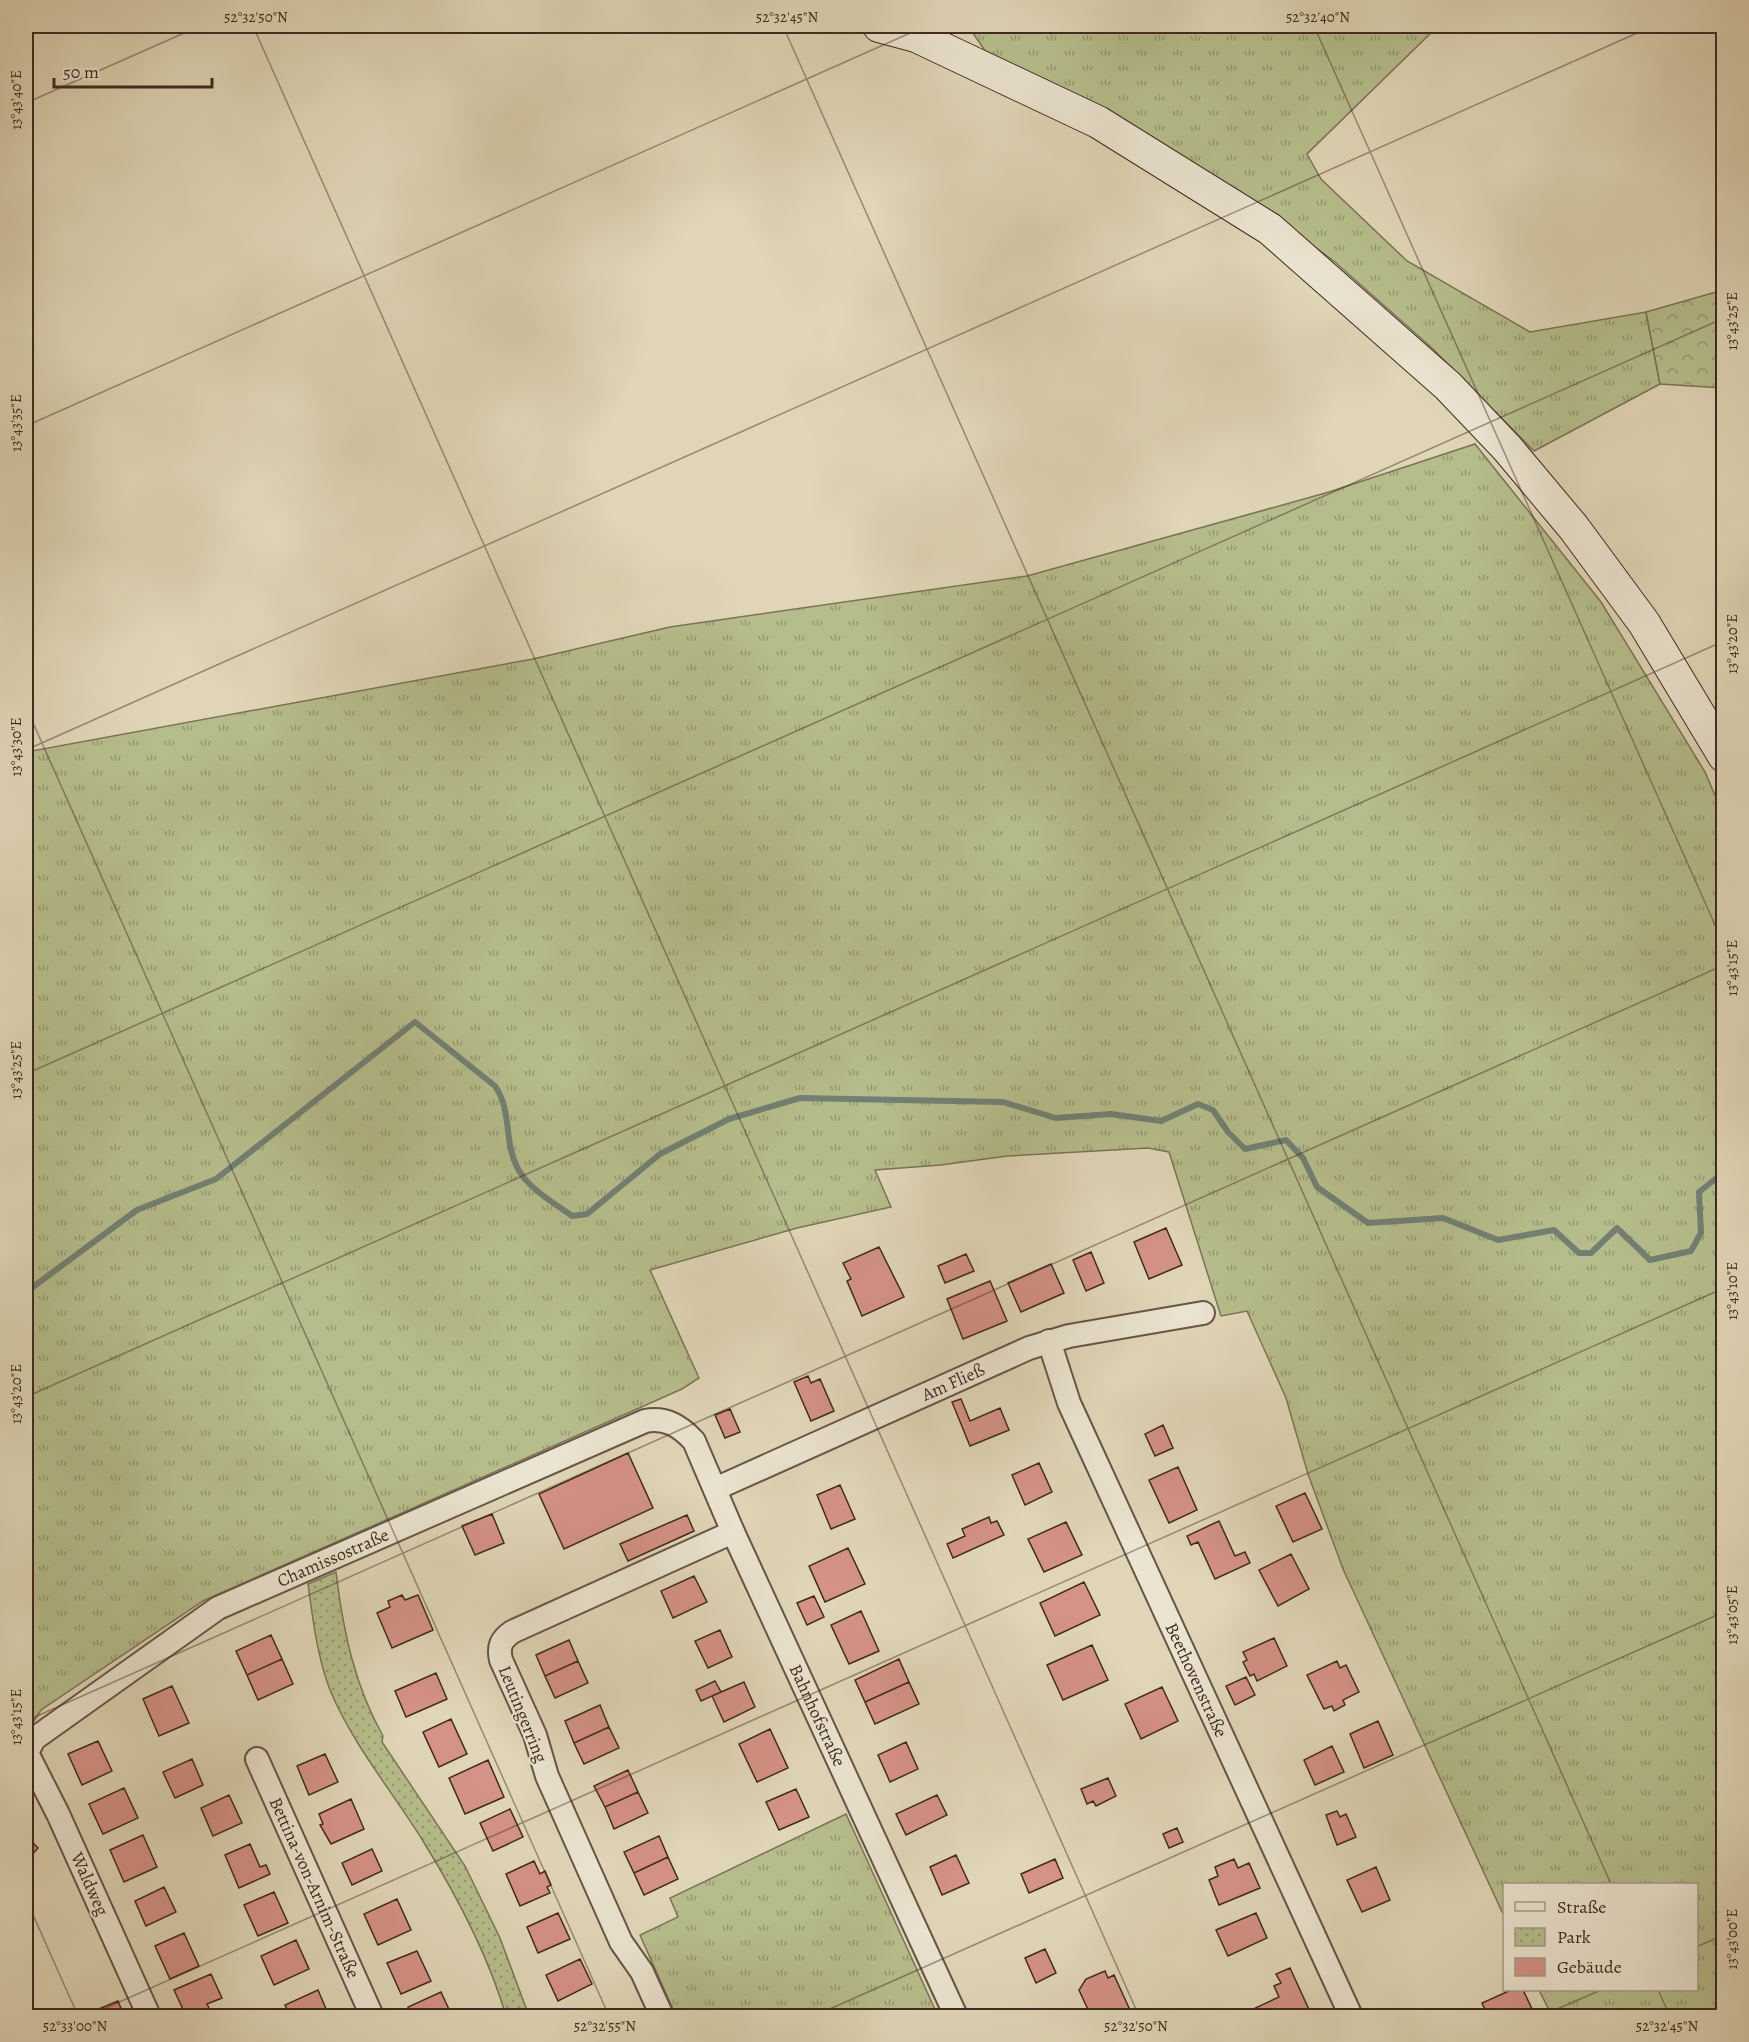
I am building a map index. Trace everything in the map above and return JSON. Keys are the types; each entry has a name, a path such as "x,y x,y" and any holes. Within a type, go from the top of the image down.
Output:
{"main road":[{"path":"879,26 916,36 1098,122 1270,229 1448,386 1507,448 1574,528 1644,623 1724,756"}],"street":[{"name":"Am Fließ","path":"715,1489 1050,1341 1203,1313"},
{"name":"Beethovenstraße","path":"1050,1341 1069,1403 1351,2016"},
{"name":"Chamissostraße","path":"28,1761 34,1739 218,1608 645,1421 657,1419 670,1422"},
{"name":"Bahnhofstraße","path":"670,1422 694,1441 733,1532 956,2016"},
{"name":"Leutingerring","path":"662,2016 642,1972 621,1942 552,1786 536,1736 501,1660 499,1650 504,1637 512,1632 733,1532"},
{"name":"Bettina-von-Arnim-Straße","path":"256,1759 372,2016"},
{"name":"Waldweg","path":"28,1761 149,2016"}],"green space":[{"path":"968,26 998,29 997,26 1438,26 1307,154 1321,179 1407,261 1530,332 1646,312 1660,384 1534,451 1432,348 1335,262 1273,216 988,55"},
{"path":"1723,290 1723,388 1660,384 1646,312"},
{"path":"1475,444 1601,602 1705,772 1723,814 1723,2016 1552,2016 1540,1991 1698,1991 1698,1883 1503,1883 1503,1914 1343,1569 1308,1474 1286,1398 1247,1311 1221,1316 1169,1152 1148,1148 1007,1156 941,1165 875,1170 891,1207 797,1228 650,1270 699,1378 682,1389 203,1601 41,1710 34,1721 26,1727 26,752 533,659 670,627 1027,576 1329,492"},
{"path":"336,1572 351,1656 364,1697 383,1736 382,1742 465,1866 500,1938 529,2016 506,2016 481,1948 448,1883 350,1730 330,1690 319,1651 308,1584"},
{"path":"846,1814 938,2016 676,2016 640,1935 678,1917 670,1898"}],"building":[{"path":"1166,1228 1182,1265 1149,1279 1134,1242"},
{"path":"879,1247 904,1297 862,1316 847,1281 851,1279 843,1263"},
{"path":"1091,1252 1104,1283 1086,1291 1073,1260"},
{"path":"966,1254 974,1271 945,1283 938,1266"},
{"path":"1051,1264 1064,1293 1021,1312 1008,1283"},
{"path":"990,1281 1007,1321 963,1339 947,1299"},
{"path":"808,1376 811,1383 820,1379 834,1411 811,1421 794,1382"},
{"path":"961,1399 970,1421 1000,1408 1009,1430 970,1446 952,1402"},
{"path":"730,1409 740,1432 725,1438 715,1415"},
{"path":"1163,1425 1173,1448 1155,1456 1145,1434"},
{"path":"628,1453 653,1508 564,1549 539,1494"},
{"path":"1039,1463 1052,1492 1025,1505 1012,1475"},
{"path":"1178,1467 1197,1510 1169,1523 1149,1480"},
{"path":"840,1485 855,1519 831,1529 817,1495"},
{"path":"1305,1493 1322,1529 1293,1542 1276,1506"},
{"path":"492,1514 504,1543 475,1555 462,1526"},
{"path":"687,1515 694,1531 628,1561 620,1544"},
{"path":"989,1517 991,1523 997,1521 1004,1535 953,1558 947,1544 965,1536 962,1529"},
{"path":"1219,1521 1235,1556 1245,1552 1250,1563 1215,1579 1198,1542 1191,1545 1187,1536"},
{"path":"1066,1522 1082,1555 1044,1572 1028,1539"},
{"path":"848,1548 865,1584 825,1602 809,1566"},
{"path":"1291,1554 1309,1589 1278,1606 1259,1570"},
{"path":"694,1576 707,1602 673,1618 661,1591"},
{"path":"1084,1582 1100,1615 1055,1636 1040,1603"},
{"path":"402,1595 405,1600 418,1595 433,1630 392,1648 377,1613 390,1607 388,1601"},
{"path":"814,1596 824,1617 807,1625 797,1603"},
{"path":"861,1611 879,1651 849,1664 831,1625"},
{"path":"720,1630 732,1657 708,1668 695,1641"},
{"path":"271,1635 282,1659 247,1675 236,1651"},
{"path":"1274,1638 1287,1666 1257,1681 1254,1674 1250,1676 1243,1662 1247,1660 1243,1652"},
{"path":"569,1640 578,1661 545,1676 536,1655"},
{"path":"1092,1645 1108,1680 1063,1700 1047,1665"},
{"path":"282,1659 293,1684 258,1700 247,1675"},
{"path":"899,1659 909,1682 865,1702 855,1680"},
{"path":"578,1661 588,1683 555,1698 545,1676"},
{"path":"1337,1661 1340,1668 1346,1665 1359,1692 1343,1700 1345,1705 1334,1711 1332,1706 1324,1709 1307,1675"},
{"path":"436,1673 447,1699 406,1717 395,1691"},
{"path":"1246,1677 1255,1695 1235,1705 1226,1686"},
{"path":"715,1681 721,1692 701,1701 696,1690"},
{"path":"744,1682 755,1707 724,1722 712,1696"},
{"path":"909,1682 919,1704 875,1724 865,1702"},
{"path":"172,1686 189,1723 159,1736 143,1699"},
{"path":"1162,1687 1178,1721 1141,1739 1125,1704"},
{"path":"600,1705 609,1727 574,1743 565,1721"},
{"path":"451,1719 467,1754 439,1767 423,1732"},
{"path":"1378,1721 1393,1755 1364,1768 1350,1734"},
{"path":"609,1727 619,1748 584,1764 574,1743"},
{"path":"770,1729 788,1768 757,1782 739,1744"},
{"path":"98,1741 112,1771 82,1785 68,1754"},
{"path":"906,1742 918,1769 890,1782 878,1755"},
{"path":"1332,1746 1344,1772 1315,1785 1304,1760"},
{"path":"325,1754 338,1782 309,1795 297,1766"},
{"path":"192,1759 203,1785 175,1798 163,1772"},
{"path":"488,1760 504,1797 465,1814 449,1778"},
{"path":"628,1770 638,1792 605,1807 594,1786"},
{"path":"1108,1778 1116,1796 1096,1806 1093,1801 1087,1804 1081,1789"},
{"path":"124,1788 138,1818 103,1834 89,1804"},
{"path":"796,1789 809,1817 779,1830 766,1802"},
{"path":"638,1792 648,1813 614,1829 605,1807"},
{"path":"229,1795 242,1823 213,1836 201,1808"},
{"path":"937,1795 947,1815 906,1835 896,1814"},
{"path":"351,1799 364,1829 331,1844 320,1825 323,1824 319,1814"},
{"path":"510,1809 523,1837 493,1851 480,1823"},
{"path":"1337,1811 1340,1817 1346,1814 1356,1837 1337,1845 1326,1815"},
{"path":"1177,1828 1183,1842 1169,1848 1163,1834"},
{"path":"143,1835 157,1867 124,1882 110,1850"},
{"path":"26,1836 38,1848 26,1861"},
{"path":"659,1836 668,1857 634,1873 624,1852"},
{"path":"250,1844 260,1867 266,1865 270,1874 239,1888 225,1855"},
{"path":"372,1849 382,1871 352,1885 342,1863"},
{"path":"956,1855 969,1883 942,1895 930,1867"},
{"path":"668,1857 678,1879 644,1895 634,1873"},
{"path":"1055,1859 1063,1878 1029,1893 1021,1874"},
{"path":"1234,1859 1238,1868 1249,1863 1260,1888 1219,1905 1209,1880 1218,1876 1215,1867"},
{"path":"534,1861 540,1874 545,1871 551,1885 547,1887 550,1893 520,1906 506,1874"},
{"path":"1376,1867 1390,1900 1362,1912 1347,1880"},
{"path":"164,1887 176,1912 146,1926 135,1901"},
{"path":"274,1892 288,1923 258,1936 244,1905"},
{"path":"397,1899 411,1930 378,1945 364,1914"},
{"path":"558,1913 570,1939 538,1953 527,1927"},
{"path":"1256,1913 1267,1938 1228,1956 1216,1930"},
{"path":"184,1933 199,1966 170,1979 155,1946"},
{"path":"296,1940 309,1969 274,1985 261,1956"},
{"path":"1045,1949 1056,1973 1036,1983 1025,1958"},
{"path":"417,1951 431,1981 401,1994 387,1963"},
{"path":"580,1959 592,1984 558,2001 546,1975"},
{"path":"1290,1968 1312,2016 1252,2016 1249,2011 1279,1997 1274,1986 1281,1983 1276,1974"},
{"path":"1105,1971 1108,1978 1114,1975 1130,2010 1116,2016 1091,2016 1079,1990 1086,1979"},
{"path":"211,1974 222,1998 207,2004 213,2016 186,2016 174,1990"},
{"path":"318,1990 329,2016 290,2016 285,2005"},
{"path":"1509,1991 1523,1991 1533,2011 1522,2016 1488,2016 1482,2003"},
{"path":"441,1992 452,2016 412,2016 408,2007"},
{"path":"118,2001 124,2016 84,2015"},
{"path":"1046,2011 1049,2016 1033,2016"}],"waterway":[{"path":"26,1292 137,1210 216,1179 415,1022 495,1086 504,1105 510,1147 521,1175 572,1216 587,1214 660,1154 729,1119 800,1098 1003,1102 1056,1118 1111,1114 1161,1121 1198,1104 1213,1110 1228,1132 1245,1149 1286,1140 1303,1158 1317,1187 1368,1223 1443,1218 1498,1240 1554,1230 1579,1253 1591,1253 1617,1228 1650,1260 1691,1251 1701,1233 1699,1192 1724,1172"}]}
